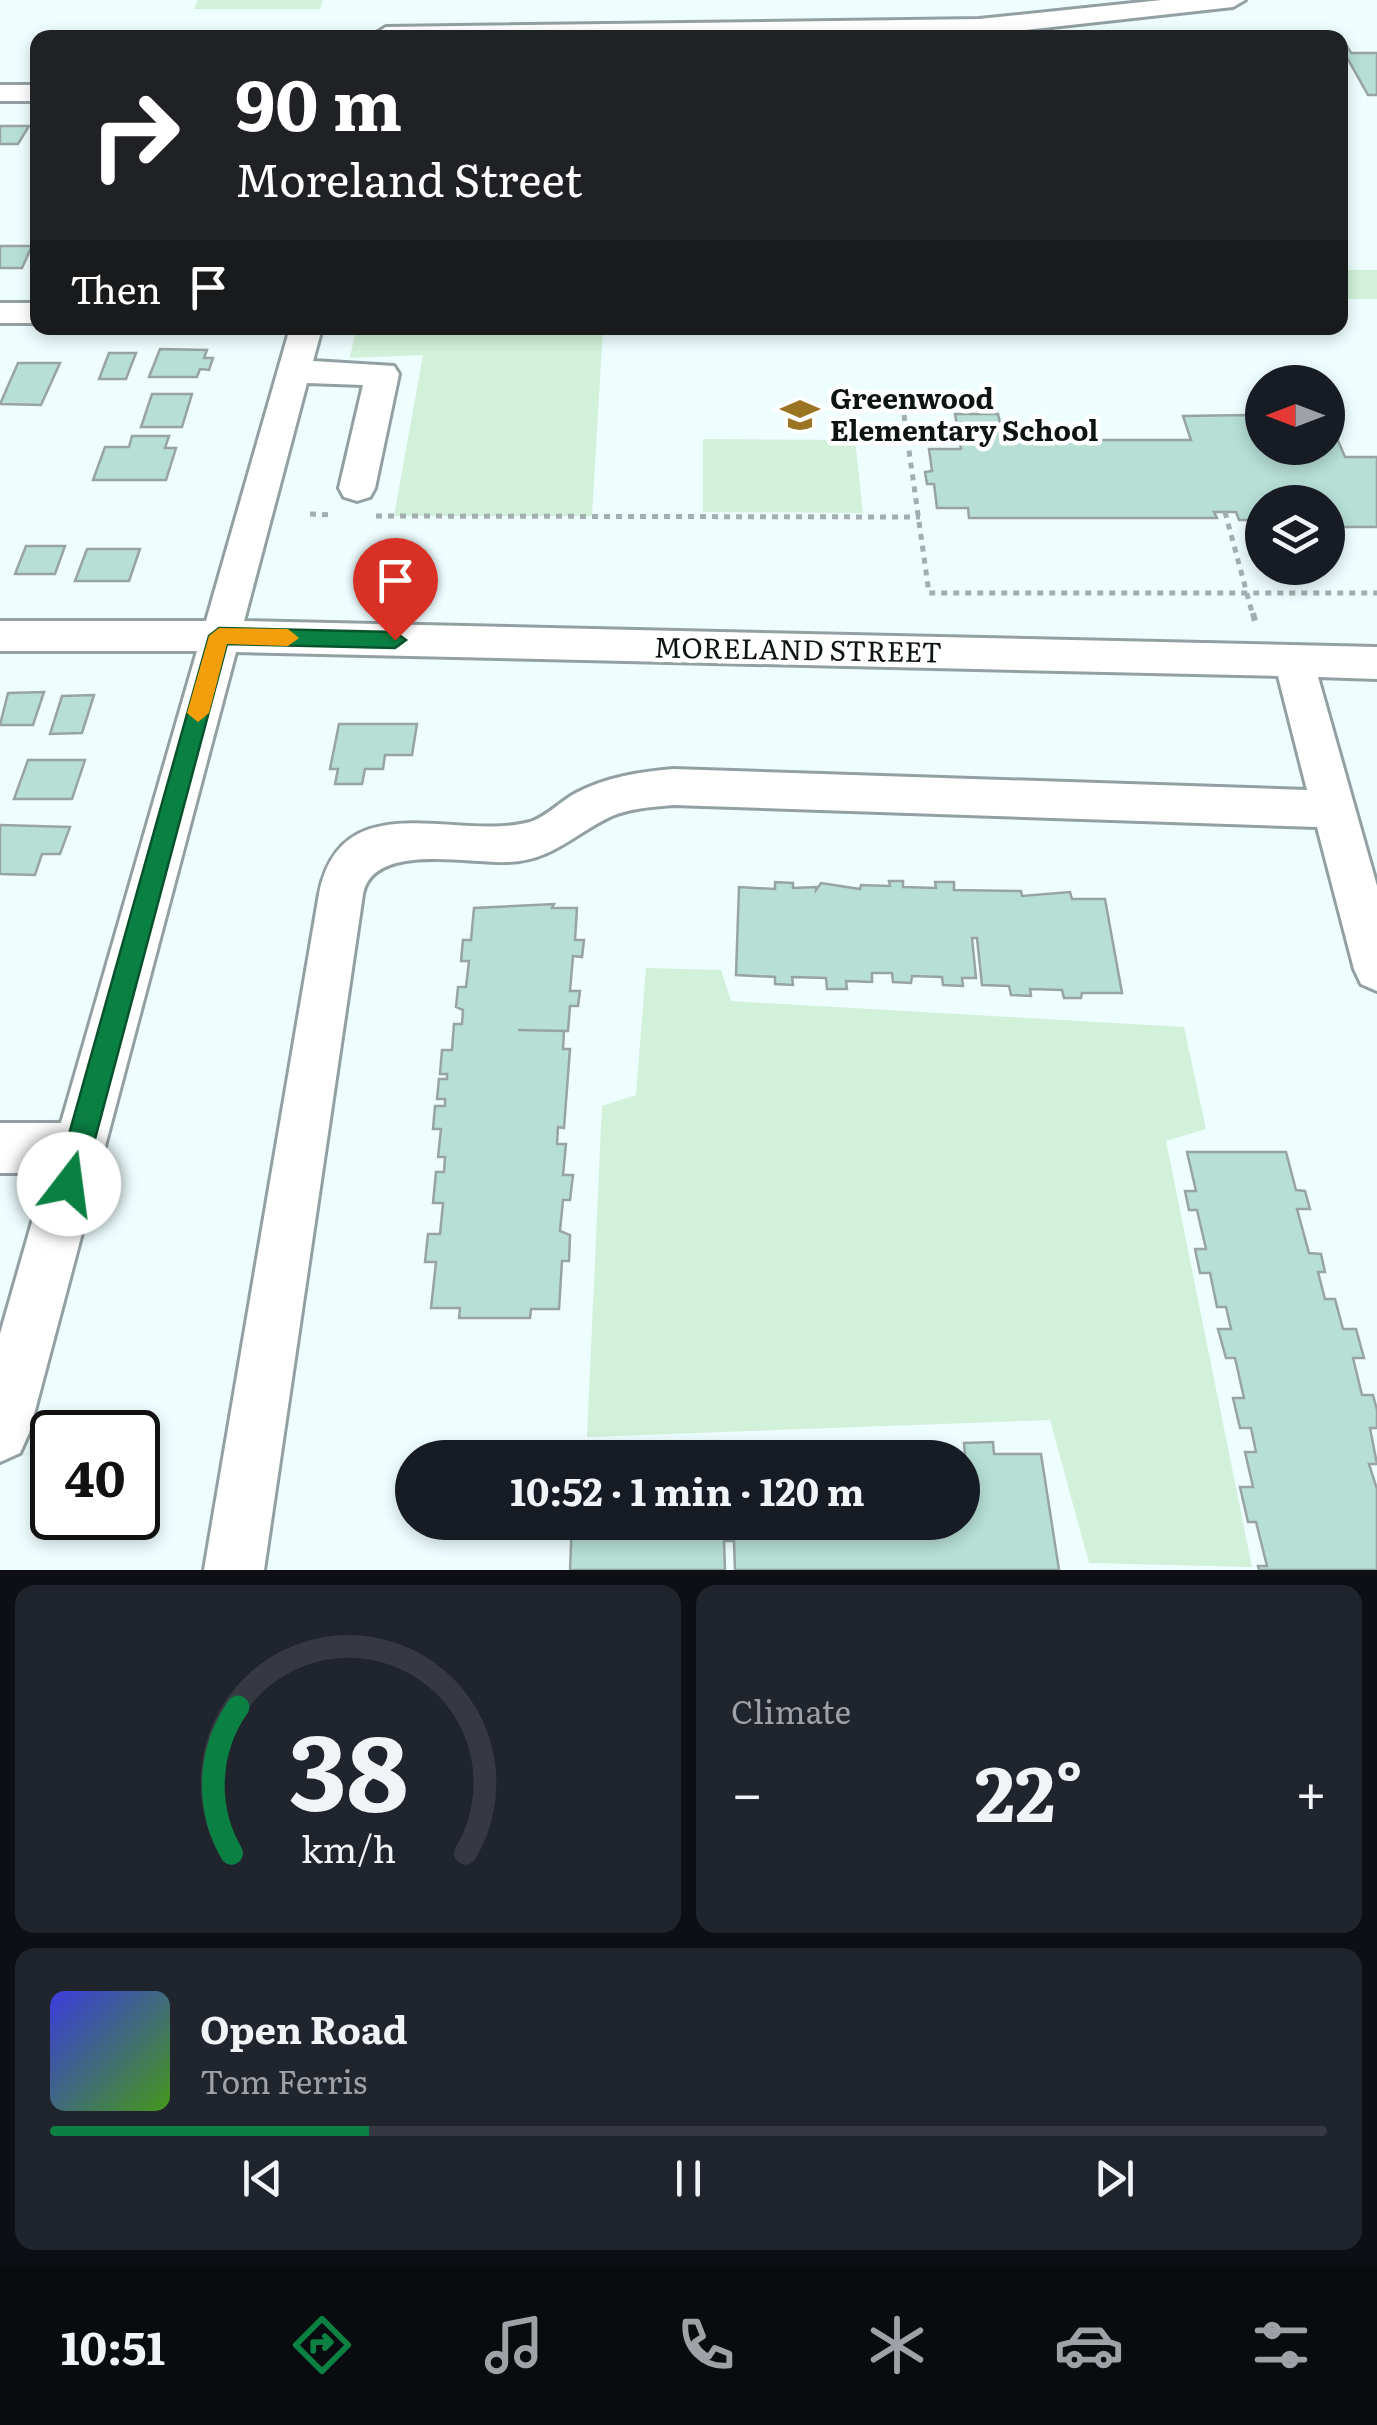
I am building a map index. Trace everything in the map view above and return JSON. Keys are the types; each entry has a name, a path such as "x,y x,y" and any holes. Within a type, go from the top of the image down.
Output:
{"street":[{"path":"885,0 891,30 980,28 1131,12 1160,4 1233,0"},
{"path":"1131,12 1139,30"},
{"path":"0,93 30,93"},
{"path":"0,314 30,314"},
{"path":"0,1433 304,335"},
{"path":"294,372 382,374 354,506"},
{"name":"MORELAND STREET","path":"0,636 219,636 1377,662"},
{"path":"1294,661 1377,968"},
{"path":"234,1570 340,894 350,866 362,856 405,843 534,840 618,795 673,788 1334,808"},
{"path":"0,1148 78,1148"}],"path":[{"path":"904,415 929,594 1377,593"},
{"path":"310,514 354,506 920,517"},
{"path":"1225,512 1247,594"}],"green space":[{"path":"198,0 323,0 320,9 194,9"},
{"path":"1348,270 1377,270 1377,299 1348,299"},
{"path":"355,335 603,335 592,516 394,516 423,355 350,358"},
{"path":"703,439 855,440 863,513 703,512"},
{"path":"646,968 721,970 731,1001 1184,1027 1206,1129 1166,1141 1252,1567 1089,1563 1050,1420 587,1437 602,1106 636,1095"}],"building":[{"path":"1348,48 1351,53 1377,53 1377,95 1368,95 1348,59"},
{"path":"0,126 29,126 18,144 0,144"},
{"path":"0,246 30,246 22,268 0,268"},
{"path":"160,349 207,350 204,358 213,358 209,370 200,369 197,377 149,377"},
{"path":"109,353 136,353 126,379 99,379"},
{"path":"18,363 60,363 41,405 0,404"},
{"path":"152,394 192,394 182,427 141,427"},
{"path":"955,414 998,414 1004,440 1191,440 1183,416 1245,415 1245,465 1345,465 1345,457 1377,457 1377,527 1345,527 1345,485 1245,485 1245,520 1239,520 1236,512 1214,512 1217,518 969,518 968,508 937,508 934,484 927,484 925,472 932,471 929,449 961,449"},
{"path":"132,436 169,436 165,448 176,448 166,480 93,480 105,447 129,447"},
{"path":"26,546 65,546 55,574 15,574"},
{"path":"87,549 140,549 129,581 75,581"},
{"path":"44,692 33,725 0,725 8,693"},
{"path":"94,695 82,733 50,734 62,696"},
{"path":"339,724 417,724 412,755 385,755 383,769 365,769 362,784 335,784 338,769 330,769"},
{"path":"28,760 85,760 72,799 14,799"},
{"path":"0,825 70,827 60,854 42,854 35,875 0,874"},
{"path":"889,881 903,881 903,887 936,888 935,882 954,882 954,890 1021,891 1022,896 1070,892 1072,899 1105,899 1122,993 1082,993 1081,998 1064,998 1062,990 1030,989 1031,996 1011,995 1009,986 982,985 977,938 972,938 976,978 962,978 963,986 943,985 942,977 912,976 911,983 893,982 892,973 872,973 872,982 846,981 847,989 827,989 826,978 792,977 793,985 775,984 775,977 736,975 739,887 775,889 775,882 816,890 821,883 860,889 861,885 890,886"},
{"path":"554,904 552,908 577,908 575,940 584,940 582,957 573,956 570,991 580,991 578,1006 570,1006 568,1031 518,1030 564,1031 563,1049 570,1049 564,1128 558,1127 557,1144 566,1144 563,1175 573,1175 570,1200 563,1200 560,1231 570,1235 569,1261 562,1261 559,1309 531,1309 530,1318 459,1318 460,1308 431,1308 436,1262 425,1262 428,1234 440,1234 443,1203 433,1203 436,1172 444,1172 445,1157 438,1157 441,1129 433,1129 435,1106 445,1106 445,1099 437,1099 439,1079 447,1079 447,1074 440,1074 442,1050 452,1050 454,1024 462,1024 463,1010 456,1007 458,987 466,987 469,961 461,961 463,940 471,940 474,908"},
{"path":"1187,1152 1286,1152 1296,1190 1305,1191 1310,1209 1297,1209 1309,1253 1321,1254 1325,1272 1318,1272 1325,1299 1335,1299 1343,1329 1356,1329 1364,1358 1353,1358 1362,1395 1373,1395 1377,1410 1377,1428 1370,1428 1377,1464 1369,1464 1377,1489 1377,1570 1259,1570 1258,1566 1267,1566 1256,1522 1248,1522 1240,1487 1253,1487 1245,1452 1256,1452 1251,1428 1240,1428 1233,1398 1244,1398 1235,1358 1226,1358 1218,1329 1231,1329 1226,1307 1217,1307 1210,1273 1200,1273 1195,1249 1206,1249 1197,1210 1189,1210 1185,1191 1196,1191"},
{"path":"980,1442 993,1442 994,1454 1041,1454 1059,1570 735,1570 734,1541 724,1541 725,1570 570,1570 571,1540 980,1540"}],"slow traffic":[{"path":"198,713 219,636 288,638"}],"place":[{"name":"Greenwood Elementary School","path":"800,415"}],"route":[{"path":"69,1184 219,636 395,640"}]}
